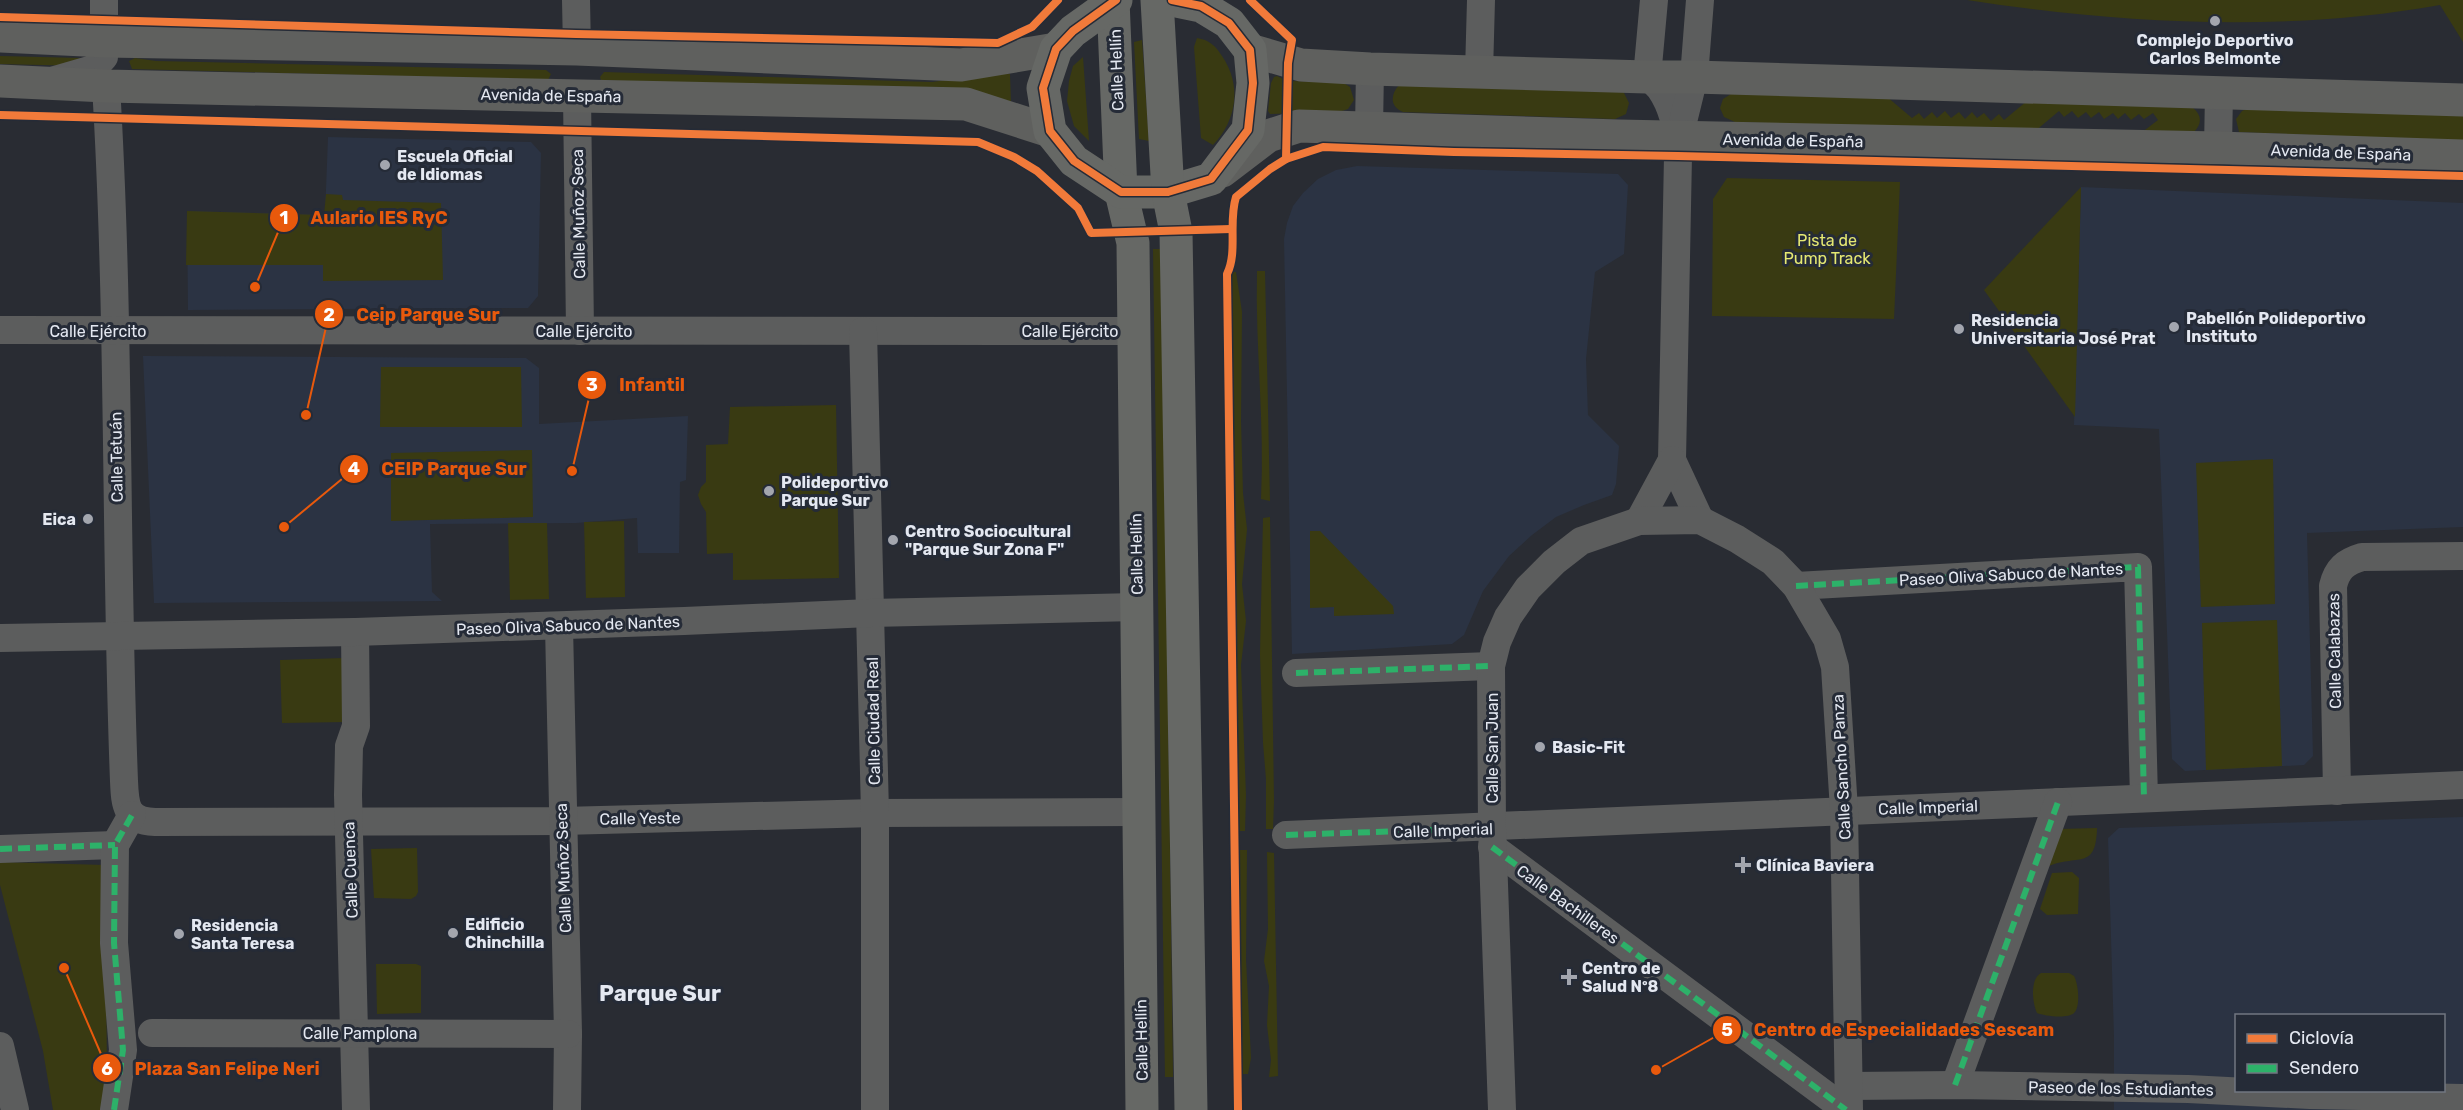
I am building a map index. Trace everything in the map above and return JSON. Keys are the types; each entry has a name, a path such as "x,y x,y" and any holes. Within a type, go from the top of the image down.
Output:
{"main road":[{"path":"1114,0 1073,31 1056,50 1043,88 1050,131 1074,161 1121,192"},
{"name":"Calle Hellín","path":"1114,0 1121,192 1133,243 1132,331 1142,1110"},
{"path":"1156,0 1168,192 1176,244 1191,1110"},
{"path":"1172,0 1201,6 1229,23 1250,51 1253,83 1248,130 1211,179"},
{"path":"0,36 105,41 578,49 961,65 1056,50"},
{"path":"1250,51 1295,64 1370,69 2463,100"},
{"name":"Avenida de España","path":"0,81 105,86 966,105 1050,131"},
{"name":"Avenida de España","path":"1121,192 1168,192 1211,179 1268,136 1299,126 1679,138 2218,148 2463,156"}],"street":[{"path":"104,0 105,41"},
{"path":"576,0 578,49"},
{"path":"1479,73 1481,0"},
{"path":"1654,0 1647,77 1662,93 1674,115 1679,138"},
{"path":"1700,0 1694,77 1679,138 1672,460 1700,520"},
{"name":"Avenida de España","path":"48,83 64,76 93,69 104,57 105,41"},
{"path":"1369,129 1370,69"},
{"name":"Calle Tetuán","path":"105,86 114,331 118,636 125,802 137,818"},
{"path":"2218,148 2219,93"},
{"name":"Calle Muñoz Seca","path":"577,96 580,332"},
{"name":"Calle Ejército","path":"0,330 1132,331"},
{"name":"Calle Ciudad Real","path":"863,332 875,813 875,1110"},
{"path":"1639,521 1672,460"},
{"name":"Calle San Juan","path":"1502,1110 1492,838 1491,666 1497,642 1508,617 1528,588 1554,562 1581,542 1639,521 1700,520"},
{"name":"Calle Sancho Panza","path":"1700,520 1737,539 1773,562 1796,586 1827,639 1835,668 1844,810 1849,1102"},
{"name":"Calle Calabazas","path":"2337,791 2333,586 2336,573 2347,561 2362,557 2463,556"},
{"name":"Paseo Oliva Sabuco de Nantes","path":"1796,586 2138,567 2144,798"},
{"name":"Paseo Oliva Sabuco de Nantes","path":"0,638 355,632 870,613 1137,607"},
{"name":"Calle Muñoz Seca","path":"559,626 568,1034 567,1110"},
{"name":"Calle Cuenca","path":"355,632 356,726 348,746 348,822 356,1110"},
{"path":"1296,673 1491,666"},
{"name":"Calle Imperial","path":"1286,835 1492,838 1844,810 2463,785"},
{"path":"1955,1085 2058,802"},
{"name":"Calle Yeste","path":"137,818 348,822 875,813 1138,812"},
{"path":"114,1110 123,1050 114,943 115,845 137,818"},
{"name":"Calle Bachilleres","path":"1492,838 1849,1102"},
{"path":"0,849 115,845"},
{"name":"Calle Pamplona","path":"152,1033 568,1034"},
{"path":"0,1046 15,1110"},
{"name":"Paseo de los Estudiantes","path":"1849,1102 1955,1085 2182,1100 2310,1095 2463,1098"}],"shaded area":[{"path":"328,137 531,142 541,153 538,296 528,308 188,310 187,211 325,215"},
{"path":"1357,166 1618,174 1628,185 1624,254 1595,272 1586,359 1588,415 1619,446 1616,484 1612,495 1556,517 1509,556 1483,591 1464,635 1452,644 1292,654 1284,239 1293,206 1303,193 1318,179 1336,170"},
{"path":"2081,187 2463,203 2463,527 2307,533 2313,756 2304,765 2185,771 2172,759 2159,429 2074,425"},
{"path":"143,356 526,358 539,368 539,424 688,416 686,480 680,482 679,553 638,553 637,518 576,523 430,524 432,592 442,601 154,603"},
{"path":"2463,817 2463,1110 2114,1110 2108,838 2119,828"}],"green space":[{"name":"Complejo Deportivo Carlos Belmonte","path":"1967,0 2463,0 2463,42 2440,5 2381,14 2322,19 2203,22 2084,15"},
{"path":"1197,38 1205,40 1219,52 1228,67 1234,90 1232,114 1213,145 1201,138 1194,47"},
{"path":"1142,40 1149,141 1139,139 1134,42"},
{"path":"0,56 82,58 84,66 0,64"},
{"path":"1083,57 1089,141 1074,126 1067,101 1073,66"},
{"path":"135,58 156,61 546,70 551,74 548,80 132,69 129,61"},
{"path":"604,72 932,82 1001,73 1010,74 1011,104 601,80 600,77"},
{"path":"1277,76 1287,81 1342,82 1350,87 1354,100 1348,109 1339,112 1270,114 1268,111 1271,83"},
{"path":"1399,85 1623,91 1629,103 1626,114 1615,119 1403,112 1396,107 1393,100"},
{"path":"1731,94 1886,96 1912,118 1919,113 1924,119 1932,112 1937,118 1945,111 1951,118 1959,112 1965,119 1972,112 1977,118 1984,113 1991,121 1999,114 2004,120 2027,101 2193,108 2200,120 2194,132 2141,133 2158,120 2153,113 2144,119 2139,114 2131,120 2125,113 2118,119 2113,113 2104,119 2099,112 2091,118 2086,112 2078,118 2072,111 2064,117 2059,111 2034,132 1735,122 1724,117 1720,108 1723,99"},
{"path":"2249,108 2463,113 2463,141 2239,132 2236,119 2242,111"},
{"name":"Pista de Pump Track","path":"1727,178 1900,182 1894,319 1712,316 1713,199"},
{"path":"2081,187 2075,417 1984,290"},
{"path":"326,194 342,195 343,200 441,203 443,280 323,281 323,265 186,265 187,211 324,215"},
{"path":"1153,249 1162,249 1173,1077 1165,1077"},
{"path":"1257,271 1265,271 1270,501 1261,499 1262,442"},
{"path":"1231,272 1236,272 1242,312 1241,421 1243,493 1247,529 1242,584 1246,621 1241,665 1246,795 1245,831 1236,831"},
{"path":"381,367 521,367 522,427 380,427"},
{"name":"Polideportivo Parque Sur","path":"836,405 839,578 733,580 733,553 707,554 706,512 698,495 706,482 706,445 728,444 730,407"},
{"path":"532,450 533,517 391,521 391,453"},
{"path":"2273,459 2275,604 2201,607 2196,463"},
{"path":"1270,517 1274,801 1273,829 1266,829 1260,654 1263,518"},
{"path":"624,521 625,597 586,598 584,522"},
{"path":"508,523 547,523 549,599 510,600"},
{"path":"1310,531 1320,531 1393,606 1394,614 1334,616 1334,607 1310,608"},
{"path":"2277,620 2282,766 2206,770 2202,623"},
{"path":"344,658 347,722 282,723 280,660"},
{"path":"2097,828 2096,842 2089,856 2047,867 2060,829"},
{"path":"417,848 418,892 416,896 411,899 374,898 371,849"},
{"path":"1238,850 1247,850 1246,960 1251,1058 1248,1074 1241,1074"},
{"path":"1267,852 1274,853 1278,1076 1269,1077 1271,1060 1267,1025 1269,986 1264,961 1268,929"},
{"path":"0,862 105,865 107,1076 101,1110 53,1110 43,1051 0,885"},
{"path":"2072,872 2079,878 2078,914 2047,915 2040,909 2052,873"},
{"path":"376,964 421,966 421,1013 377,1014"},
{"path":"2041,973 2069,973 2074,976 2078,989 2078,1000 2074,1013 2050,1016 2037,1013 2033,991 2035,980"}],"marked path":[{"path":"1796,586 2138,567 2144,798"},
{"path":"1296,673 1491,666"},
{"path":"1955,1085 2058,802"},
{"path":"114,1110 123,1050 114,943 115,845 132,815"},
{"path":"1286,835 1492,828"},
{"path":"0,849 115,845"},
{"path":"1492,847 1846,1110"}],"cycle path":[{"path":"0,17 576,34 998,43 1032,27 1058,0"},
{"path":"1116,0 1073,31 1056,49 1043,88 1050,131 1074,161 1121,192 1168,192 1211,179 1248,130 1253,83 1250,50 1229,23 1201,6 1172,0"},
{"path":"1238,1110 1227,274 1232,256 1236,197 1286,159 1288,63 1292,40 1250,0"},
{"path":"0,115 978,142 1014,157 1037,171 1078,208 1091,233 1231,229"},
{"path":"1286,159 1323,147 2463,176"}],"place":[{"name":"Complejo Deportivo Carlos Belmonte","path":"2215,21"},
{"name":"Escuela Oficial de Idiomas","path":"385,165"},
{"name":"Aulario IES RyC","path":"255,287"},
{"name":"Pabellón Polideportivo Instituto","path":"2174,327"},
{"name":"Residencia Universitaria José Prat","path":"1959,329"},
{"name":"Ceip Parque Sur","path":"306,415"},
{"name":"Infantil","path":"572,471"},
{"name":"Polideportivo Parque Sur","path":"769,491"},
{"name":"Eica","path":"88,519"},
{"name":"CEIP Parque Sur","path":"284,527"},
{"name":"Centro Sociocultural \"Parque Sur Zona F\"","path":"893,540"},
{"name":"Basic-Fit","path":"1540,747"},
{"name":"Clínica Baviera","path":"1743,865"},
{"name":"Edificio Chinchilla","path":"453,933"},
{"name":"Residencia Santa Teresa","path":"179,934"},
{"name":"Plaza San Felipe Neri","path":"64,968"},
{"name":"Centro de Salud Nº8","path":"1569,977"},
{"name":"Centro de Especialidades Sescam","path":"1656,1070"}],"district":[{"name":"Parque Sur","path":"660,993"}]}
